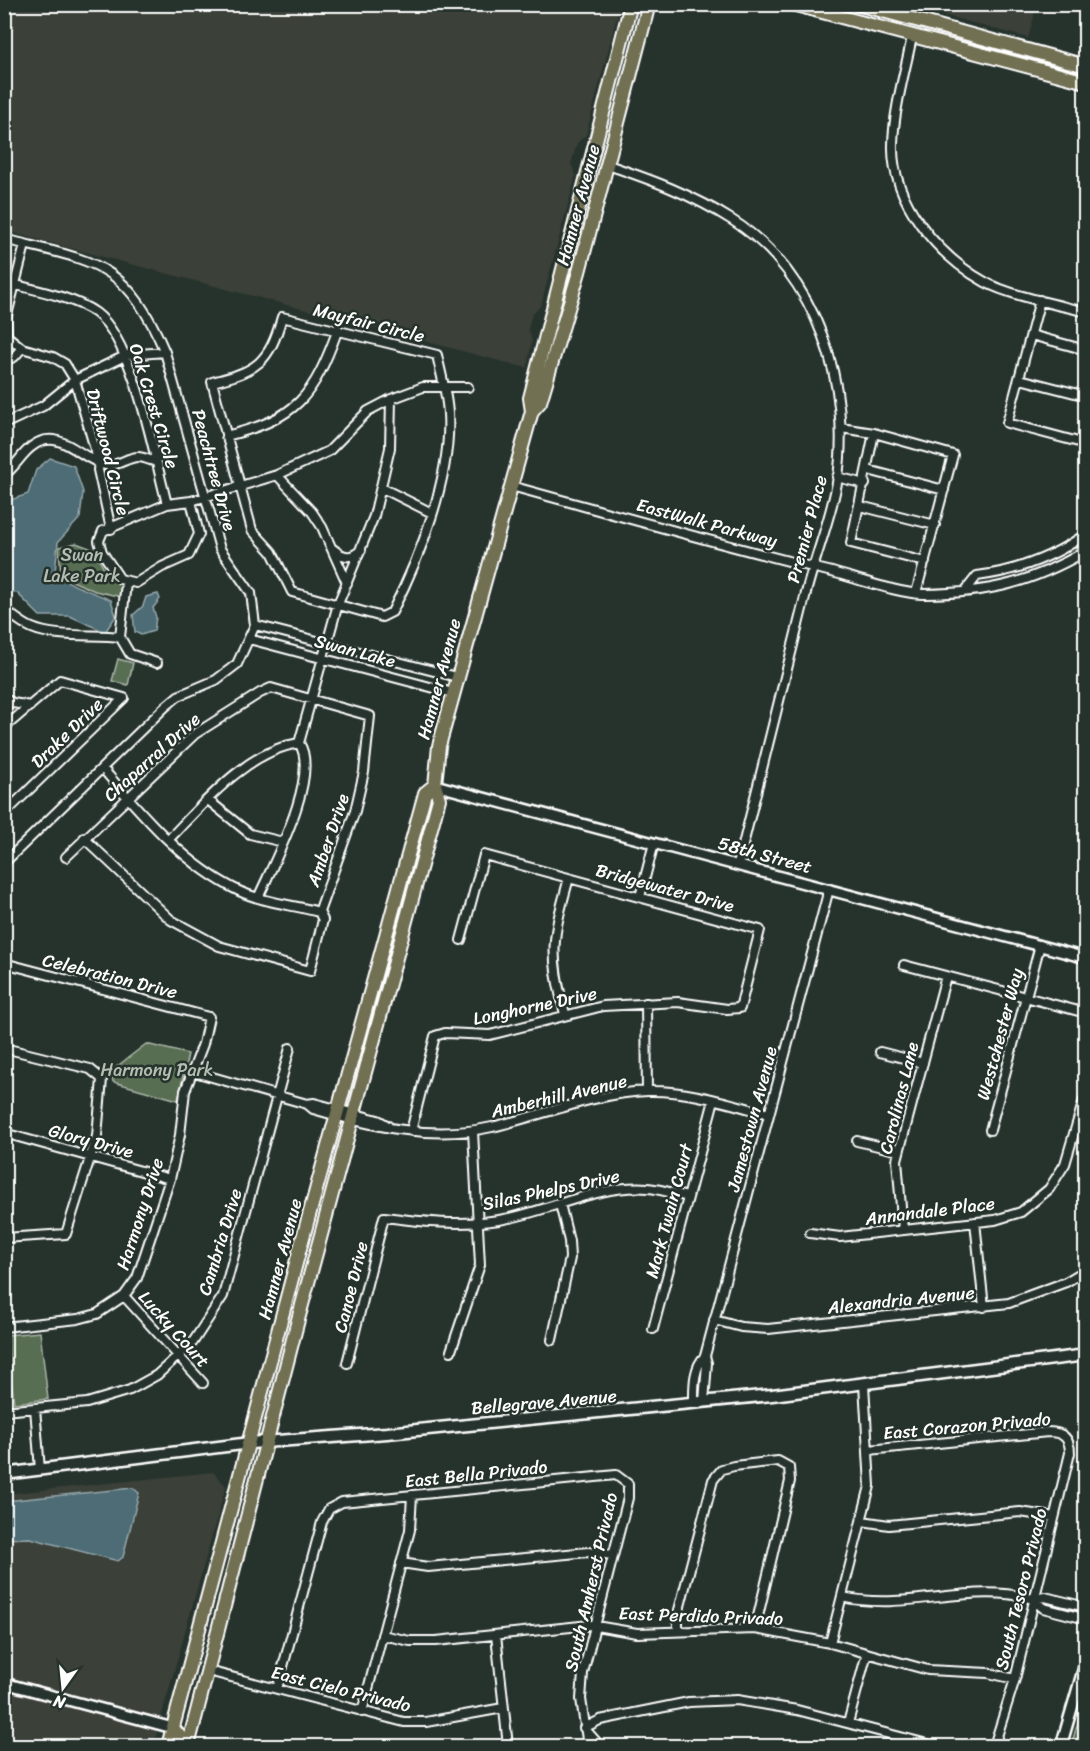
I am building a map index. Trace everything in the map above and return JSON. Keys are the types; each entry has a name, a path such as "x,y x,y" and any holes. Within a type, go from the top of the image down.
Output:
{"main road":[{"name":"Hamner Avenue","path":"188,1746 440,800 435,785 439,746 532,411 530,398 631,4"},
{"name":"Hamner Avenue","path":"532,411 540,402 544,391 608,165 649,4"},
{"path":"792,4 1086,82"},
{"path":"857,4 1086,66"},
{"path":"544,391 541,379 553,336 549,326"},
{"name":"Hamner Avenue","path":"168,1746 299,1252 425,793 435,785"},
{"name":"Bellegrave Avenue","path":"4,1474 268,1441 387,1433 699,1403 1086,1355"},
{"path":"173,1728 181,1738 179,1746"}],"street":[{"path":"912,37 892,145 896,170 904,193 934,244 986,283 1086,312"},
{"name":"Premier Place","path":"608,165 678,189 734,221 767,248 795,281 819,326 833,370 841,428 837,477 812,567 738,865"},
{"name":"Peachtree Drive","path":"4,239 93,262 114,274 136,297 152,322 165,352 220,549 251,593 255,625"},
{"path":"4,361 14,357 22,348 7,336 6,319 25,245"},
{"name":"Oak Crest Circle","path":"4,282 79,304 96,313 115,332 127,355 167,504"},
{"path":"4,290 14,285"},
{"path":"1040,300 1007,423 1086,444"},
{"name":"Mayfair Circle","path":"226,436 212,382 237,376 261,363 275,341 282,317 339,329 437,355 444,387"},
{"path":"339,329 313,387 287,413 269,424 226,436 252,530 272,552 292,592 382,617 392,612 424,543 444,463 448,415 444,387"},
{"path":"1031,335 1086,350"},
{"name":"Driftwood Circle","path":"22,348 53,357 65,364 75,380 99,463 98,470 111,529"},
{"path":"4,424 43,406 75,380 127,355 165,352"},
{"path":"1020,379 1086,396"},
{"path":"190,501 199,534 189,555 162,567 136,583 126,583 113,572 99,541 103,531 167,504 190,501 277,475 329,451 368,411 391,399 423,387 468,387"},
{"path":"299,743 338,604 363,549 382,488 390,448 391,399"},
{"path":"841,428 874,434 953,455 916,593"},
{"path":"874,434 851,543 925,562"},
{"path":"4,475 33,445 55,440 78,448 99,463 109,466 138,457 156,462"},
{"path":"868,470 944,490"},
{"path":"277,475 312,512 332,548 347,583"},
{"path":"837,477 865,484"},
{"name":"EastWalk Parkway","path":"511,486 916,593 993,589 1022,582 1057,568 1086,551"},
{"path":"382,488 432,513"},
{"path":"860,506 935,525"},
{"path":"966,590 977,576 1025,566 1054,554 1086,534"},
{"path":"332,548 341,556 350,557 363,549"},
{"path":"126,583 120,637 130,654 157,663"},
{"path":"4,610 28,627 42,631 120,637"},
{"path":"6,860 178,696 216,680 237,664 255,625"},
{"name":"Swan Lake","path":"255,625 457,677"},
{"name":"Swan Lake","path":"249,639 453,693"},
{"name":"Drake Drive","path":"4,814 124,698 60,680 30,706"},
{"name":"Chaparral Drive","path":"66,857 195,734 260,693 271,688 370,716"},
{"path":"4,698 13,703 30,706"},
{"path":"4,728 30,706"},
{"name":"Amber Drive","path":"84,838 171,920 219,946 310,971 323,920 319,912 356,811 364,772 370,716"},
{"path":"169,839 208,800 246,768 284,745 299,743"},
{"path":"259,896 283,842 304,780 304,750 299,743"},
{"path":"103,769 169,839 208,873 240,892 319,912"},
{"name":"58th Street","path":"435,785 1086,957"},
{"path":"208,800 250,834 283,842"},
{"path":"640,897 654,843"},
{"name":"Bridgewater Drive","path":"461,940 484,855 760,930 740,1008"},
{"path":"565,1014 554,974 553,944 569,878"},
{"name":"Jamestown Avenue","path":"699,1403 707,1363 705,1356 714,1320 829,889"},
{"name":"Westchester Way","path":"990,1130 1040,945"},
{"name":"Celebration Drive","path":"4,963 209,1017"},
{"path":"904,965 1086,1013"},
{"name":"Carolinas Lane","path":"903,1230 897,1175 899,1151 946,976"},
{"name":"Longhorne Drive","path":"411,1131 435,1036 445,1033 490,1035 603,1006 678,1002 727,1010 740,1008"},
{"path":"646,1003 647,1091"},
{"name":"Harmony Drive","path":"4,1328 97,1314 124,1296 137,1278 170,1179 180,1135 185,1091 209,1017"},
{"path":"4,1048 90,1070 102,1079 97,1136 66,1234 4,1238"},
{"name":"Cambria Drive","path":"4,1411 87,1403 130,1390 157,1375 194,1342 223,1296 290,1048"},
{"path":"880,1052 923,1063"},
{"name":"Amberhill Avenue","path":"191,1071 307,1104 314,1103 375,1127 411,1131 473,1131 592,1100 647,1091 714,1100 769,1114"},
{"name":"Annandale Place","path":"810,1233 840,1237 975,1222 1021,1212 1049,1189 1069,1154 1086,1093"},
{"name":"Mark Twain Court","path":"653,1329 714,1100"},
{"path":"451,1351 480,1265 473,1131"},
{"name":"Glory Drive","path":"4,1133 170,1179"},
{"path":"856,1140 899,1151"},
{"name":"Silas Phelps Drive","path":"384,1217 422,1223 500,1220 628,1188 649,1188 688,1197"},
{"path":"552,1340 570,1258 569,1241 560,1204"},
{"name":"Canoe Drive","path":"347,1364 384,1217"},
{"path":"975,1222 984,1307"},
{"name":"Alexandria Avenue","path":"714,1320 741,1327 768,1329 984,1307 1035,1296 1086,1270"},
{"name":"Lucky Court","path":"124,1296 203,1383"},
{"path":"830,1643 870,1485 864,1384"},
{"path":"34,1408 40,1470"},
{"name":"East Corazon Privado","path":"869,1450 1048,1432 1066,1437"},
{"name":"South Tesoro Privado","path":"994,1746 1015,1679 1070,1453 1066,1437"},
{"path":"678,1631 678,1614 710,1488 722,1470 773,1461 786,1464 791,1476 755,1629"},
{"name":"East Bella Privado","path":"277,1689 322,1522 329,1509 342,1502 612,1475 626,1480"},
{"name":"South Amherst Privado","path":"588,1746 584,1728 581,1686 628,1498 626,1480"},
{"path":"362,1712 412,1519 412,1495"},
{"path":"862,1521 889,1525 1020,1512 1054,1517"},
{"path":"401,1563 428,1567 588,1552 614,1555"},
{"path":"842,1597 891,1603 1001,1593 1033,1599 1045,1597 1086,1607"},
{"path":"1033,1599 1043,1608 1086,1619"},
{"name":"East Perdido Privado","path":"382,1635 423,1641 595,1625 637,1633 755,1629 830,1643 928,1670 988,1673 1015,1679"},
{"path":"496,1635 508,1746"},
{"path":"848,1723 867,1653"},
{"path":"1061,1746 1086,1659"},
{"name":"East Cielo Privado","path":"208,1671 395,1720 419,1722 503,1708"},
{"path":"4,1683 173,1728"},
{"path":"600,1746 584,1728 600,1720 625,1717 657,1708 721,1700 783,1706 935,1746"}],"shaded area":[{"path":"4,5 620,5 586,135 577,143 571,164 576,175 541,305 532,314 528,328 532,341 527,368 5,231"},
{"path":"907,5 1037,5 1028,38"},
{"path":"213,1472 226,1486 153,1746 5,1746 5,1494"}],"green space":[{"name":"Swan Lake Park","path":"76,543 95,550 106,574 122,584 122,597 95,591 61,576 59,547"},
{"path":"118,659 133,663 128,685 112,681"},
{"name":"Harmony Park","path":"146,1044 188,1054 178,1100 113,1082 111,1071"},
{"path":"40,1332 48,1399 14,1403 6,1335"},
{"path":"1085,1697 1085,1746 1071,1746"}],"water":[{"path":"50,458 74,466 83,492 80,518 58,542 55,573 75,585 111,600 116,616 105,632 70,616 40,616 17,593 5,589 5,502 28,494 36,470"},
{"path":"158,594 160,599 153,608 156,617 154,631 141,635 135,632 133,615 143,606 146,597"},
{"path":"133,1488 139,1493 123,1557 118,1561 30,1538 5,1539 5,1501"}]}
